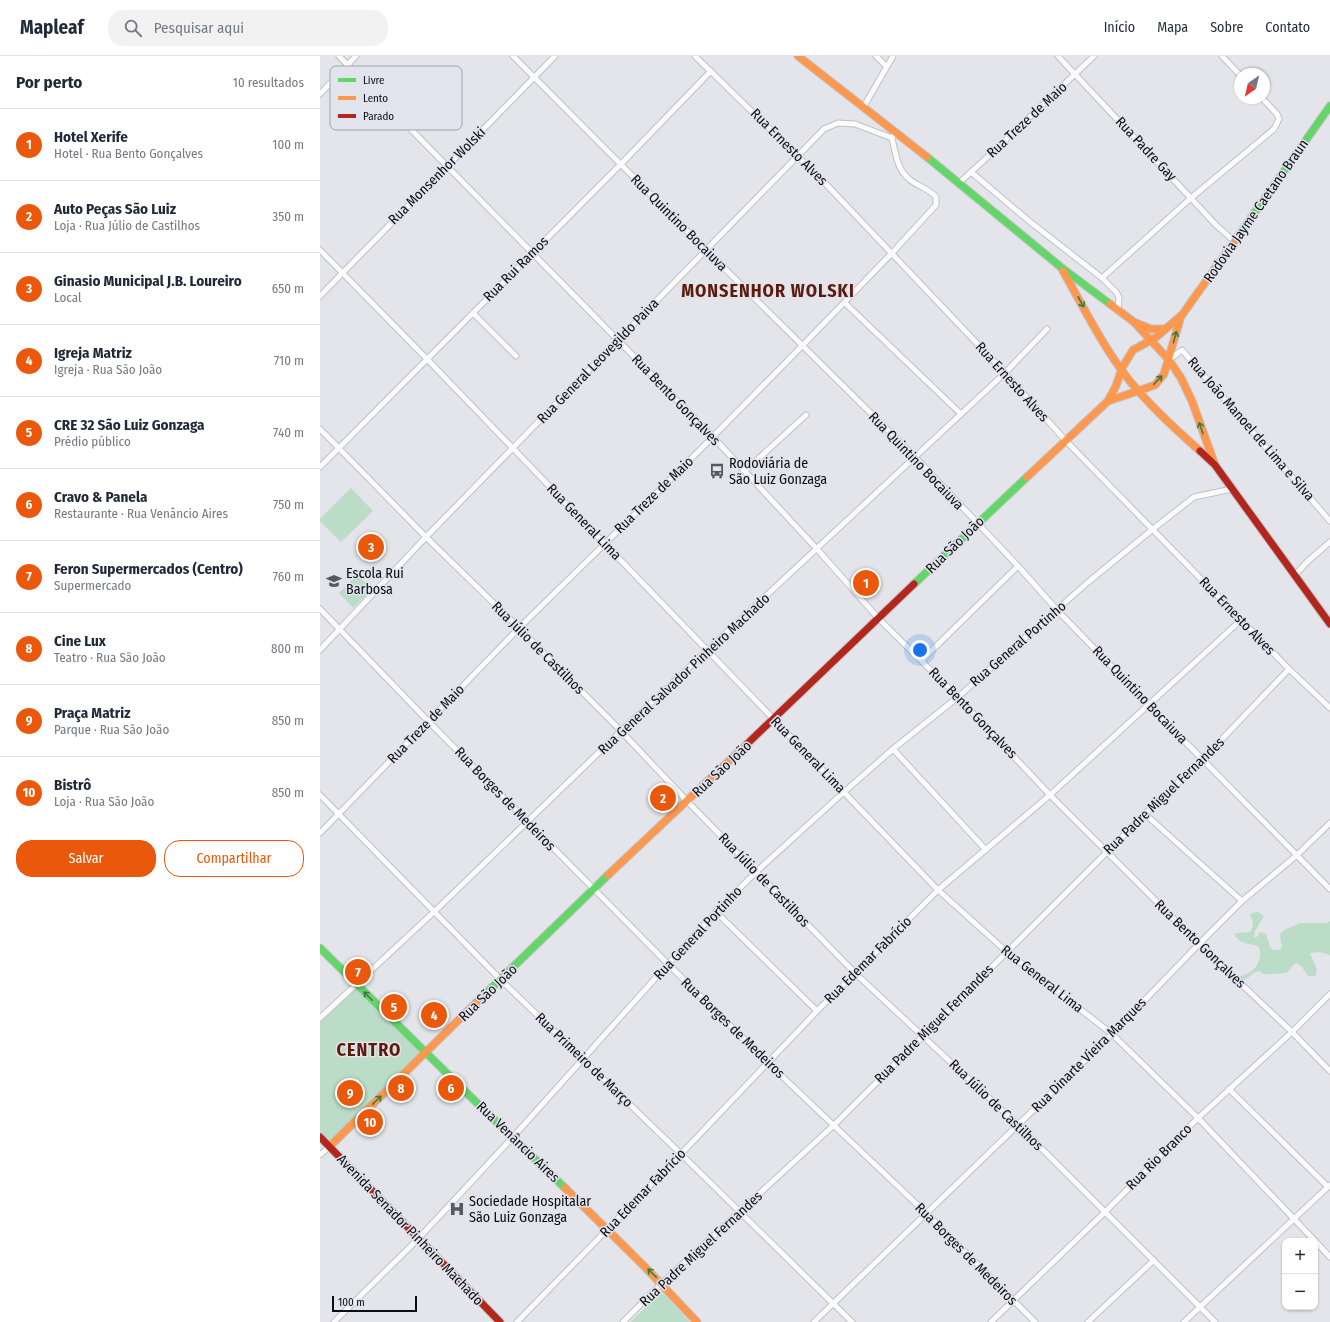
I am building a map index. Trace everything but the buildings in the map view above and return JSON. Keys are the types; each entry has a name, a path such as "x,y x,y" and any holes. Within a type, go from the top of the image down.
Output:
{"main road":[{"path":"798,56 863,108 893,136 958,183 1062,268 1134,322 1169,360 1181,378 1192,401 1215,465"},
{"name":"Rodovia Jayme Caetano Braun","path":"1150,341 1182,315 1330,106"},
{"path":"1062,268 1108,350 1138,391 1166,421 1215,465 1330,624"},
{"name":"Rodovia Jayme Caetano Braun","path":"1169,360 1182,315"},
{"path":"1134,322 1151,329 1166,329"},
{"path":"1122,368 1133,350 1150,341"},
{"path":"1138,391 1151,387 1158,382 1166,370 1169,360"},
{"name":"Rua São João","path":"329,1147 426,1054 593,889 688,801 879,619 977,523 1108,401 1116,386 1122,368"},
{"name":"Rua São João","path":"1108,401 1138,391"},
{"name":"Rua Venâncio Aires","path":"320,948 426,1054 608,1229 662,1283 697,1322"},
{"name":"Avenida Senador Pinheiro Machado","path":"320,1137 500,1322"}],"street":[{"name":"Rua Bento Gonçalves","path":"339,56 348,64"},
{"path":"348,64 356,56"},
{"name":"Rua Quintino Bocaiuva","path":"513,56 802,346 915,457 1018,566 1057,610 1202,760 1330,889"},
{"name":"Rua Monsenhor Wolski","path":"320,296 555,56"},
{"name":"Rua Ernesto Alves","path":"695,56 798,156 892,253 1066,441 1289,669 1330,708"},
{"path":"876,56 886,66"},
{"path":"863,108 893,56"},
{"name":"Rua Padre Gay","path":"1058,56 1216,226 1234,241"},
{"name":"Rua Treze de Maio","path":"958,183 1094,56"},
{"path":"1222,56 1234,69"},
{"name":"Rua Rui Ramos","path":"320,467 621,164 711,71"},
{"path":"320,94 330,83"},
{"path":"1102,278 1191,198 1274,129 1279,119 1277,114 1268,104"},
{"name":"Rua General Leovegildo Paiva","path":"320,650 426,537 824,130 838,123 855,124 893,136"},
{"name":"Rua Bento Gonçalves","path":"412,130 713,437 817,549 879,619 922,660 1050,794 1198,944 1292,1032 1330,1071"},
{"name":"Rua Treze de Maio","path":"320,833 519,628 713,437 845,302 936,205 936,197 932,192 912,182 903,175 898,166 893,136"},
{"path":"971,172 1029,221 1102,278 1116,292 1119,298 1118,310"},
{"name":"Rua General Lima","path":"320,250 605,543 773,720 938,890 1006,952 1112,1034 1198,1118 1312,1238"},
{"path":"845,302 961,414"},
{"path":"472,313 516,356"},
{"name":"Rua General Salvador Pinheiro Machado","path":"320,1018 435,912 621,731 961,414 1047,329"},
{"name":"Rua João Manoel de Lima e Silva","path":"1169,360 1182,350 1330,521"},
{"path":"745,471 806,415"},
{"name":"Rua Júlio de Castilhos","path":"320,429 621,731 855,973 1018,1125 1215,1322"},
{"name":"Rua General Portinho","path":"334,1322 418,1239 513,1138 668,964 756,871 893,749 958,697 1087,583 1153,529 1194,497 1232,489"},
{"path":"1295,575 1308,561 1330,542"},
{"path":"922,660 1018,566"},
{"name":"Rua Borges de Medeiros","path":"320,609 528,823 668,964 767,1062 926,1213 1035,1322"},
{"name":"Rua Edemar Fabrício","path":"518,1322 681,1154 767,1062 938,890 1050,794 1241,620"},
{"name":"Rua Padre Miguel Fernandes","path":"623,1322 662,1283 834,1125 922,1035 1145,814 1202,760 1289,669"},
{"path":"893,749 986,850"},
{"name":"Rua Primeiro de Março","path":"320,795 501,980 741,1212 852,1322"},
{"path":"1145,814 1242,901"},
{"name":"Rua Dinarte Vieira Marques","path":"814,1322 1112,1034 1198,944 1242,901 1296,855 1330,823"},
{"path":"716,912 817,1011"},
{"name":"Rua Rio Branco","path":"991,1322 1105,1212 1198,1118 1292,1032 1330,994"},
{"path":"1184,1322 1295,1220 1329,1186 1229,1090"},
{"name":"Rua São João","path":"320,1155 329,1147"},
{"name":"Rua General Lima","path":"1318,1244 1330,1257"},
{"path":"1088,1322 1154,1260"}],"green space":[{"path":"351,488 373,511 341,542 320,521 320,519"},
{"path":"357,575 372,589 353,608 339,593"},
{"path":"1258,912 1264,916 1255,931 1254,937 1257,937 1260,932 1266,934 1270,947 1273,950 1280,950 1282,947 1280,936 1286,929 1300,923 1326,923 1330,921 1330,955 1319,952 1310,953 1317,970 1315,976 1308,976 1302,967 1297,963 1294,964 1288,972 1263,974 1260,971 1257,971 1246,979 1240,981 1238,978 1256,967 1260,953 1258,946 1243,942 1235,936 1236,933 1250,932 1253,926 1250,916 1252,913"},
{"path":"357,987 421,1052 329,1144 320,1135 320,1021"},
{"path":"662,1292 690,1322 630,1322"}],"traffic: fast":[{"path":"1241,232 1330,106"},
{"path":"927,157 1062,268 1110,304"},
{"path":"914,584 1027,477"},
{"path":"480,999 608,875"},
{"path":"320,948 565,1188"}],"traffic: slow":[{"path":"798,56 927,157"},
{"path":"1122,368 1133,350 1155,338 1182,315 1241,232"},
{"path":"1063,271 1102,341 1129,380 1145,399 1200,451"},
{"path":"1110,304 1134,322 1169,360 1181,378 1192,401 1215,465"},
{"path":"1138,391 1155,385 1164,374 1181,316"},
{"path":"1136,323 1151,329 1165,329"},
{"path":"1027,477 1108,401 1116,386 1122,368"},
{"path":"1108,401 1138,391"},
{"path":"608,875 747,744"},
{"path":"329,1147 480,999"},
{"path":"565,1188 643,1265 697,1322"}],"traffic: jam":[{"path":"1200,451 1215,465 1330,624"},
{"path":"747,744 914,584"},
{"path":"320,1137 500,1322"}],"place":[{"name":"Rodoviária de São Luiz Gonzaga","path":"717,471"},
{"name":"Ginasio Municipal J.B. Loureiro","path":"371,547"},
{"name":"Escola Rui Barbosa","path":"334,581"},
{"name":"Hotel Xerife","path":"866,583"},
{"name":"Auto Peças São Luiz","path":"663,798"},
{"name":"Feron Supermercados (Centro)","path":"358,972"},
{"name":"CRE 32 São Luiz Gonzaga","path":"394,1007"},
{"name":"Igreja Matriz","path":"434,1015"},
{"name":"Cine Lux","path":"401,1088"},
{"name":"Cravo & Panela","path":"451,1088"},
{"name":"Praça Matriz","path":"350,1093"},
{"name":"Bistrô","path":"370,1122"},
{"name":"Sociedade Hospitalar São Luiz Gonzaga","path":"457,1209"}],"district":[{"name":"MONSENHOR WOLSKI","path":"768,291"},
{"name":"CENTRO","path":"369,1050"}]}
